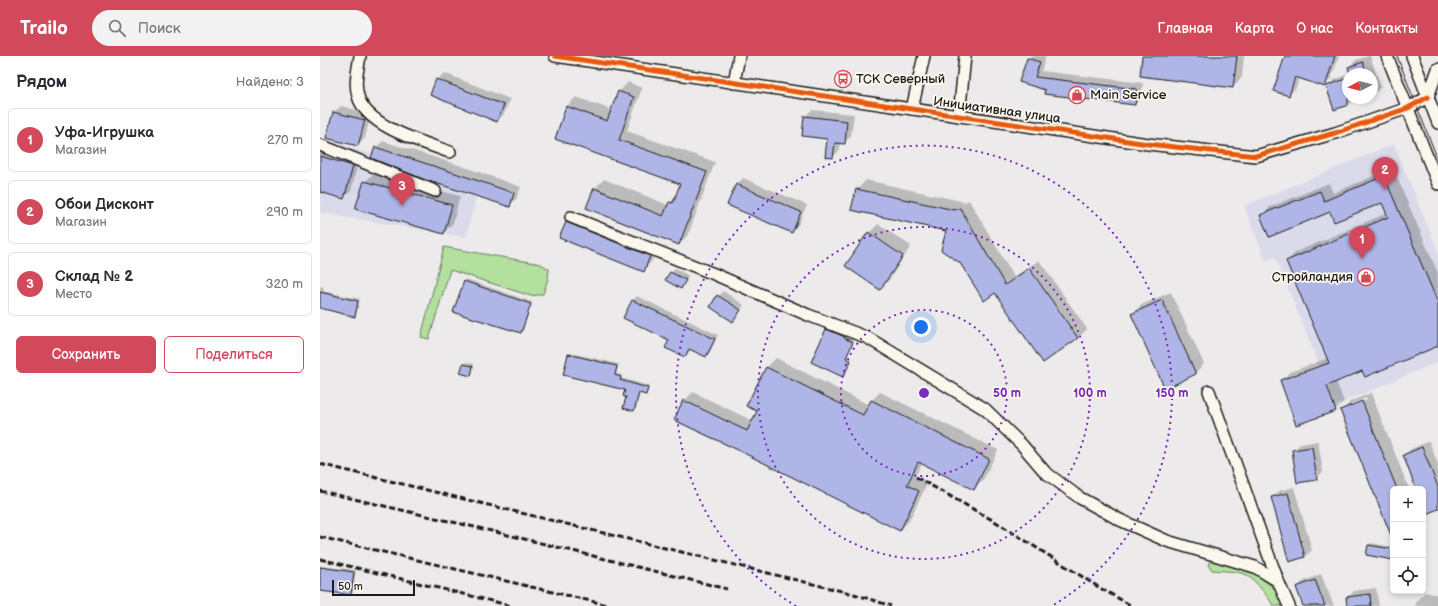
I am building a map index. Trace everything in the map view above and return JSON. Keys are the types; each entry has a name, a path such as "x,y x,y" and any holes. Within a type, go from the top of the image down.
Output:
{"street":[{"path":"360,56 356,75 358,97 370,116 380,123 415,140 450,152"},
{"name":"Инициативная улица","path":"555,56 1148,144 1256,156 1334,133 1408,108 1428,97"},
{"path":"734,83 739,56"},
{"path":"912,109 924,56"},
{"path":"959,116 965,56"},
{"path":"1387,56 1438,184"},
{"path":"1412,56 1438,123"},
{"path":"1428,97 1438,69"},
{"path":"320,145 435,191"},
{"path":"572,216 714,274 808,315 868,338 986,409 1022,445 1045,472 1080,498 1120,520 1167,541 1255,567 1278,581"},
{"path":"1209,392 1278,581 1289,606"}],"shaded area":[{"path":"320,137 478,190 466,237 320,213"},
{"path":"1394,144 1438,252 1438,362 1336,405 1275,257 1266,261 1244,206"}],"green space":[{"path":"444,247 541,264 549,269 548,279 543,294 531,296 450,270 429,339 421,337"},
{"path":"1211,559 1250,570 1277,590 1284,606 1274,606 1258,585 1247,575 1235,572 1212,570 1208,565"}],"building":[{"path":"1142,56 1237,56 1233,88 1140,76"},
{"path":"1285,56 1335,56 1325,87 1295,77 1289,96 1273,91"},
{"path":"1027,58 1040,62 1035,77 1137,89 1135,105 1044,94 1045,90 1019,82"},
{"path":"1363,62 1365,68 1348,68"},
{"path":"436,79 504,105 497,122 430,95"},
{"path":"1342,80 1342,104 1348,105 1334,110 1326,86"},
{"path":"618,91 634,97 619,140 707,172 679,245 586,208 594,188 663,216 669,202 673,203 680,184 555,139 566,106 607,121"},
{"path":"333,112 365,120 358,146 326,138"},
{"path":"804,116 847,121 845,144 835,143 833,158 825,157 827,139 802,136"},
{"path":"375,147 514,193 510,207 423,179 371,158"},
{"path":"320,156 353,166 344,199 320,192"},
{"path":"1384,176 1438,303 1438,346 1365,377 1362,371 1327,386 1336,411 1296,425 1280,380 1329,363 1286,261 1388,217 1382,203 1334,222 1330,212 1269,237 1260,215 1320,191 1324,201"},
{"path":"364,181 452,205 444,234 355,209"},
{"path":"736,184 801,212 792,233 727,205"},
{"path":"856,189 955,210 960,208 1005,285 1029,268 1078,338 1043,363 995,293 984,301 960,263 941,250 946,231 851,210"},
{"path":"566,222 650,256 644,272 559,238"},
{"path":"868,232 903,256 880,290 845,266"},
{"path":"670,272 686,280 681,289 665,280"},
{"path":"464,281 531,304 521,333 453,312"},
{"path":"320,292 358,301 355,317 320,308"},
{"path":"717,295 741,310 733,322 710,307"},
{"path":"632,300 715,339 706,357 689,349 685,357 665,348 669,340 623,318"},
{"path":"1162,300 1196,374 1165,389 1131,314"},
{"path":"826,329 853,342 846,358 851,361 843,377 811,362"},
{"path":"568,354 617,366 615,375 621,377 620,380 648,388 646,395 639,393 634,411 623,408 626,397 623,396 625,390 563,375"},
{"path":"463,364 473,366 471,376 460,373"},
{"path":"766,367 863,415 871,400 989,459 974,490 918,462 907,485 919,491 900,531 738,450 674,420 683,400 747,431 757,411 746,406"},
{"path":"1362,401 1396,486 1390,486 1390,533 1340,410"},
{"path":"1312,447 1317,480 1297,483 1292,450"},
{"path":"1422,447 1438,487 1438,509 1426,514 1426,486 1415,486 1403,455"},
{"path":"1288,493 1305,557 1289,562 1271,497"},
{"path":"1368,545 1390,549 1390,559 1366,555"},
{"path":"320,567 354,572 351,595 320,591"},
{"path":"1315,580 1325,606 1303,606 1296,587"},
{"path":"1370,594 1371,606 1347,606 1346,597"}],"tram line":[{"path":"1397,56 1438,160"}],"railway":[{"path":"320,464 854,594 891,606"},
{"path":"916,477 996,522 1100,588 1132,606"},
{"path":"320,491 500,533 727,589"},
{"path":"320,537 612,606"},
{"path":"320,559 512,606"}],"cycle path":[{"path":"555,56 1148,144 1256,156 1335,133 1408,108 1428,97"}],"place":[{"name":"ТСК Северный","path":"843,79"},
{"name":"Main Service","path":"1077,95"},
{"name":"Обои Дисконт","path":"1385,190"},
{"name":"Склад № 2","path":"402,206"},
{"name":"Уфа-Игрушка","path":"1362,259"},
{"name":"Стройландия","path":"1366,277"}]}
